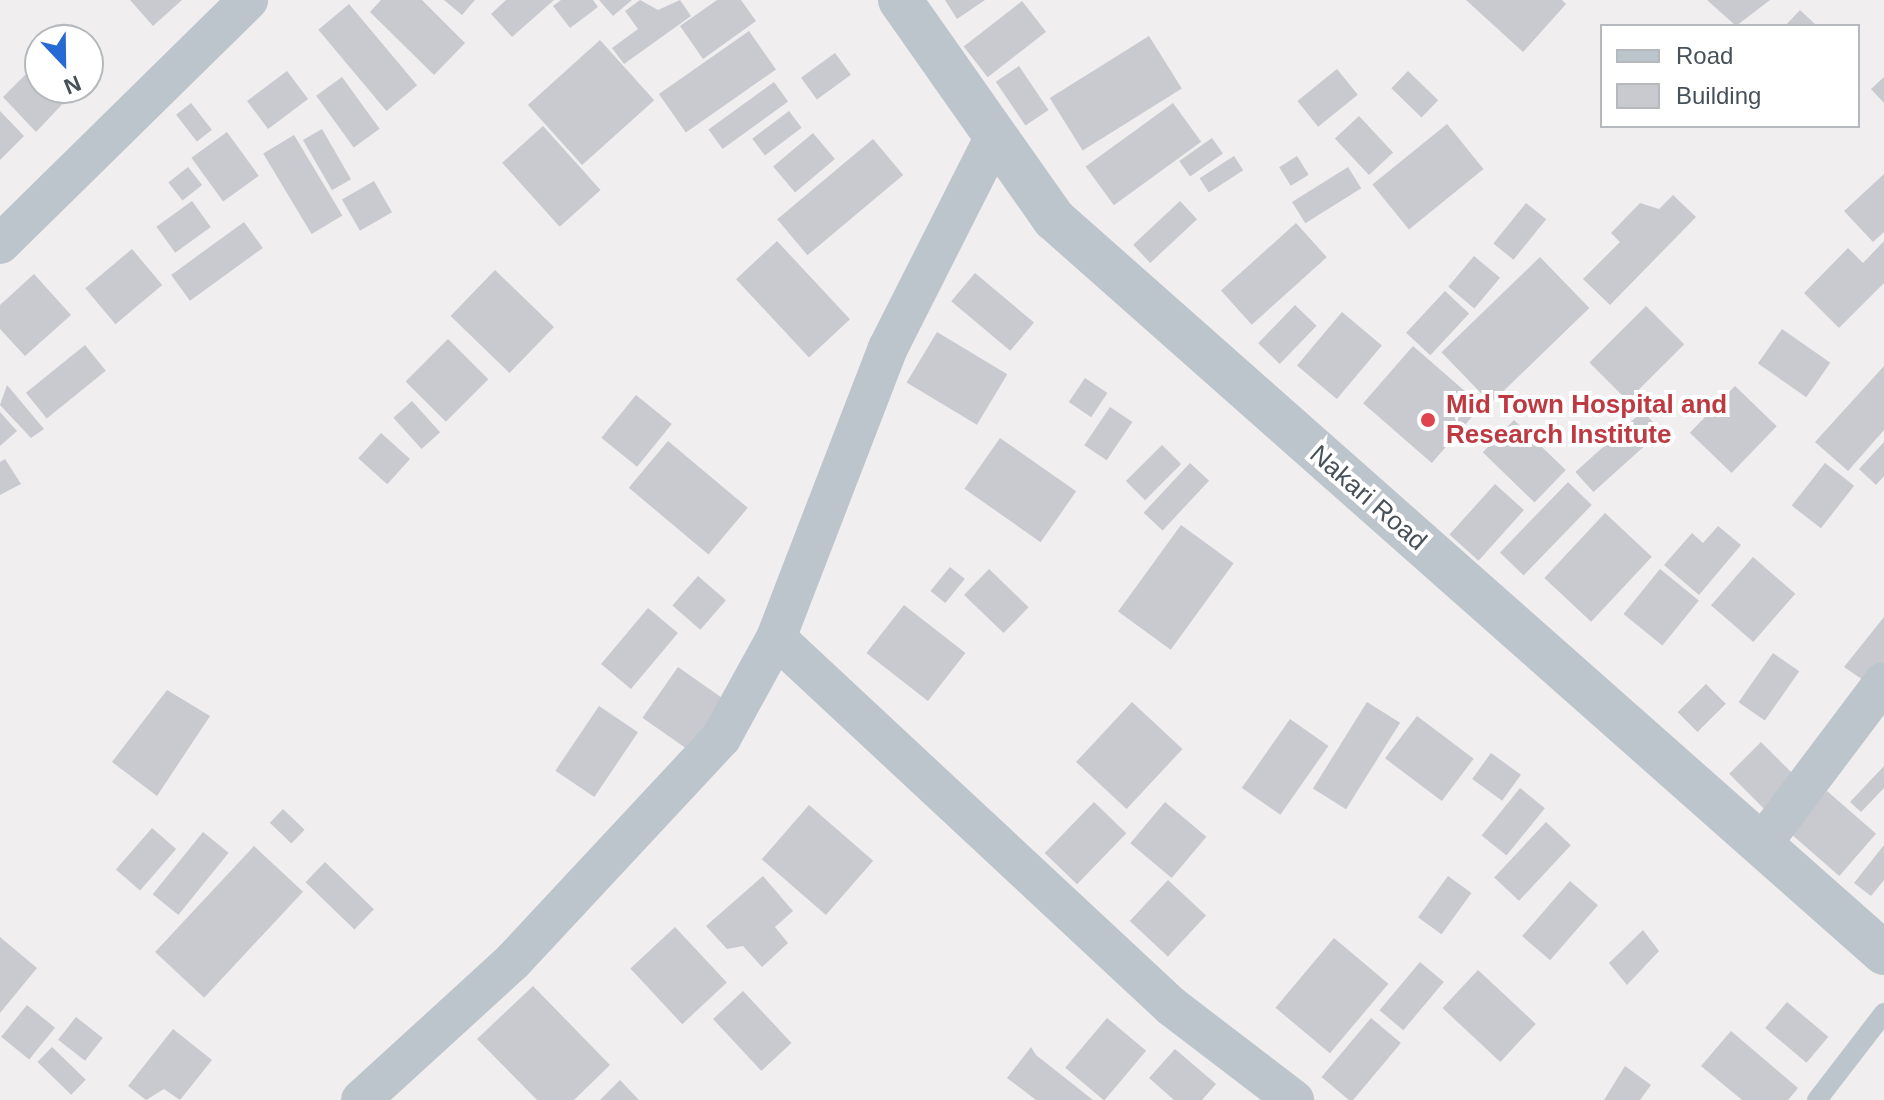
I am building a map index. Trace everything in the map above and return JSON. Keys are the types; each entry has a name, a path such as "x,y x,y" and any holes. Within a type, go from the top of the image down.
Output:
{"street":[{"path":"0,244 248,0"},
{"name":"Nakari Road","path":"900,0 1054,219 1884,953"},
{"path":"361,1100 513,961 721,738 776,638 888,348 995,136"},
{"path":"776,638 1171,1006 1294,1100"},
{"path":"1761,845 1884,682"}],"lane":[{"path":"1817,1100 1884,1013"}],"building":[{"path":"130,0 182,0 153,26"},
{"path":"381,0 422,0 465,43 434,75 370,12"},
{"path":"444,0 475,0 462,15"},
{"path":"506,0 554,0 512,37 491,14"},
{"path":"561,0 593,0 598,7 570,28 553,6"},
{"path":"599,0 632,0 613,16"},
{"path":"640,0 658,10 680,0 691,16 624,64 612,48 638,29 625,11"},
{"path":"717,0 741,0 756,21 703,59 680,26"},
{"path":"945,0 985,0 957,19"},
{"path":"1466,0 1562,0 1566,4 1523,52"},
{"path":"1707,0 1770,0 1739,24 1734,24"},
{"path":"1022,1 1046,32 988,77 964,47"},
{"path":"349,4 417,85 386,111 318,30"},
{"path":"1800,10 1815,24 1787,24"},
{"path":"749,31 776,70 686,133 659,94"},
{"path":"1149,36 1182,89 1083,151 1050,98"},
{"path":"600,40 654,100 582,165 528,105"},
{"path":"835,53 851,75 817,100 801,78"},
{"path":"1019,66 1049,110 1025,126 996,82"},
{"path":"1337,69 1358,95 1318,127 1297,101"},
{"path":"287,71 308,99 268,129 247,101"},
{"path":"1408,71 1438,100 1422,117 1391,88"},
{"path":"24,76 24,104 62,104 36,132 3,97"},
{"path":"342,77 380,129 354,148 316,96"},
{"path":"1884,77 1884,103 1871,89"},
{"path":"774,82 788,101 723,149 708,130"},
{"path":"191,103 212,130 197,141 176,115"},
{"path":"1173,103 1201,142 1114,205 1086,166"},
{"path":"0,111 24,136 0,160"},
{"path":"789,111 802,128 765,155 752,139"},
{"path":"1359,116 1393,153 1369,175 1335,139"},
{"path":"1447,124 1484,169 1409,229 1372,184"},
{"path":"543,126 601,190 560,227 502,163"},
{"path":"322,129 351,179 332,190 303,140"},
{"path":"227,132 259,176 223,202 191,158"},
{"path":"813,133 835,159 795,192 773,166"},
{"path":"294,135 342,216 312,234 263,154"},
{"path":"1212,138 1223,154 1190,177 1179,161"},
{"path":"873,139 903,175 807,255 777,219"},
{"path":"1234,156 1243,170 1209,193 1200,178"},
{"path":"1297,156 1309,175 1291,186 1279,167"},
{"path":"188,167 202,185 182,201 168,182"},
{"path":"1348,167 1361,188 1305,223 1292,202"},
{"path":"1884,174 1884,232 1873,242 1844,211"},
{"path":"374,181 392,212 360,231 342,200"},
{"path":"1673,195 1696,217 1610,305 1583,279 1620,242 1611,233 1640,203 1659,209"},
{"path":"192,201 211,227 175,253 156,227"},
{"path":"1180,201 1197,219 1150,263 1133,245"},
{"path":"1526,203 1546,219 1513,260 1493,243"},
{"path":"244,222 263,248 190,301 171,275"},
{"path":"1296,223 1327,257 1252,325 1221,291"},
{"path":"777,241 850,319 809,357 736,279"},
{"path":"1884,241 1884,283 1839,328 1804,293 1848,248 1863,263"},
{"path":"132,249 162,285 115,324 85,288"},
{"path":"1474,256 1500,278 1474,308 1448,287"},
{"path":"1540,257 1589,308 1491,403 1441,352"},
{"path":"495,270 554,327 510,373 451,316"},
{"path":"975,273 1034,322 1010,351 951,301"},
{"path":"34,274 71,315 25,356 0,329 0,305"},
{"path":"1445,291 1469,314 1430,355 1406,333"},
{"path":"1295,305 1317,326 1280,364 1258,343"},
{"path":"1646,306 1684,344 1628,401 1589,363"},
{"path":"1342,312 1382,345 1337,399 1297,366"},
{"path":"1782,329 1830,363 1806,397 1758,363"},
{"path":"937,332 1007,374 977,425 907,383"},
{"path":"448,339 488,379 446,422 406,381"},
{"path":"85,345 106,371 47,418 26,393"},
{"path":"1413,346 1482,406 1432,463 1363,403"},
{"path":"1884,366 1884,430 1848,471 1815,442"},
{"path":"1085,378 1107,393 1091,417 1069,402"},
{"path":"7,385 44,429 31,438 0,405"},
{"path":"1735,386 1777,426 1732,473 1690,433"},
{"path":"636,395 672,424 637,467 601,438"},
{"path":"412,401 440,432 422,449 393,418"},
{"path":"1110,407 1132,422 1107,460 1084,445"},
{"path":"1643,411 1661,431 1593,492 1575,472"},
{"path":"0,412 17,431 0,446"},
{"path":"1514,420 1566,470 1535,502 1483,452"},
{"path":"381,433 410,459 387,484 358,458"},
{"path":"1000,438 1076,491 1041,542 964,489"},
{"path":"668,441 748,508 708,555 629,488"},
{"path":"1884,442 1884,476 1876,485 1859,469"},
{"path":"1162,445 1181,464 1145,500 1126,481"},
{"path":"5,459 21,484 0,495 0,462"},
{"path":"1190,463 1209,481 1163,530 1144,513"},
{"path":"1825,463 1854,486 1821,528 1792,506"},
{"path":"1568,482 1592,505 1524,575 1500,552"},
{"path":"1495,484 1524,510 1478,561 1449,535"},
{"path":"1605,513 1652,557 1591,622 1544,578"},
{"path":"1181,525 1234,563 1171,650 1118,612"},
{"path":"1718,526 1741,545 1699,595 1664,565 1692,533 1703,543"},
{"path":"1753,557 1795,594 1753,642 1711,605"},
{"path":"950,567 965,579 945,603 930,591"},
{"path":"989,569 1029,607 1004,633 964,595"},
{"path":"1660,569 1699,600 1662,646 1623,614"},
{"path":"698,576 726,600 700,630 672,605"},
{"path":"904,605 965,653 928,701 866,653"},
{"path":"648,608 678,633 631,689 601,664"},
{"path":"1884,617 1884,661 1866,682 1844,667"},
{"path":"1773,653 1799,671 1765,721 1739,702"},
{"path":"678,667 725,700 689,750 642,718"},
{"path":"1706,684 1726,704 1698,732 1678,712"},
{"path":"167,690 210,716 157,796 112,762"},
{"path":"1132,702 1182,749 1127,809 1076,762"},
{"path":"1367,702 1400,723 1346,809 1313,789"},
{"path":"599,706 638,732 594,797 555,771"},
{"path":"1417,716 1474,759 1442,801 1385,758"},
{"path":"1290,719 1329,746 1280,815 1242,788"},
{"path":"1761,742 1797,778 1765,810 1729,774"},
{"path":"1491,753 1521,775 1502,801 1472,779"},
{"path":"1884,766 1884,788 1861,812 1850,802"},
{"path":"1520,788 1545,808 1506,856 1482,835"},
{"path":"1827,791 1876,834 1839,876 1790,833"},
{"path":"1094,802 1126,833 1077,884 1045,853"},
{"path":"1165,802 1206,837 1172,878 1130,843"},
{"path":"809,805 873,861 826,915 762,859"},
{"path":"283,809 305,830 291,844 270,823"},
{"path":"1546,822 1571,845 1519,901 1494,878"},
{"path":"152,828 176,849 140,891 116,870"},
{"path":"203,832 229,853 178,915 153,894"},
{"path":"1884,845 1884,880 1871,896 1854,883"},
{"path":"254,846 303,892 204,998 155,952"},
{"path":"325,862 374,909 354,929 306,882"},
{"path":"763,876 793,911 775,927 788,943 762,967 743,946 727,949 706,926"},
{"path":"1448,876 1471,893 1441,934 1418,917"},
{"path":"1168,880 1206,915 1168,956 1130,921"},
{"path":"1570,881 1598,905 1550,960 1522,936"},
{"path":"675,927 727,983 682,1024 630,969"},
{"path":"1643,930 1659,951 1627,985 1609,963"},
{"path":"0,937 37,968 0,1013"},
{"path":"1334,938 1388,984 1330,1053 1276,1008"},
{"path":"1420,962 1444,982 1403,1030 1380,1010"},
{"path":"1478,970 1536,1024 1500,1062 1443,1008"},
{"path":"533,986 610,1065 574,1100 537,1100 477,1039"},
{"path":"743,991 791,1043 761,1071 713,1019"},
{"path":"1787,1002 1828,1037 1807,1063 1765,1028"},
{"path":"27,1005 55,1028 29,1060 1,1037"},
{"path":"76,1017 103,1038 85,1061 58,1040"},
{"path":"1107,1018 1146,1051 1105,1100 1065,1068"},
{"path":"1371,1018 1401,1043 1353,1100 1349,1100 1322,1077"},
{"path":"173,1029 212,1060 180,1100 164,1089 146,1100 128,1086"},
{"path":"1731,1031 1798,1088 1788,1100 1742,1100 1701,1066"},
{"path":"52,1047 86,1080 71,1095 37,1062"},
{"path":"1031,1047 1036,1055 1093,1100 1036,1100 1007,1078"},
{"path":"1175,1049 1216,1084 1202,1100 1174,1100 1149,1078"},
{"path":"1625,1066 1651,1085 1640,1100 1604,1100"},
{"path":"620,1080 639,1100 600,1100"}],"place":[{"name":"Mid Town Hospital and Research Institute","path":"1428,420"}]}
